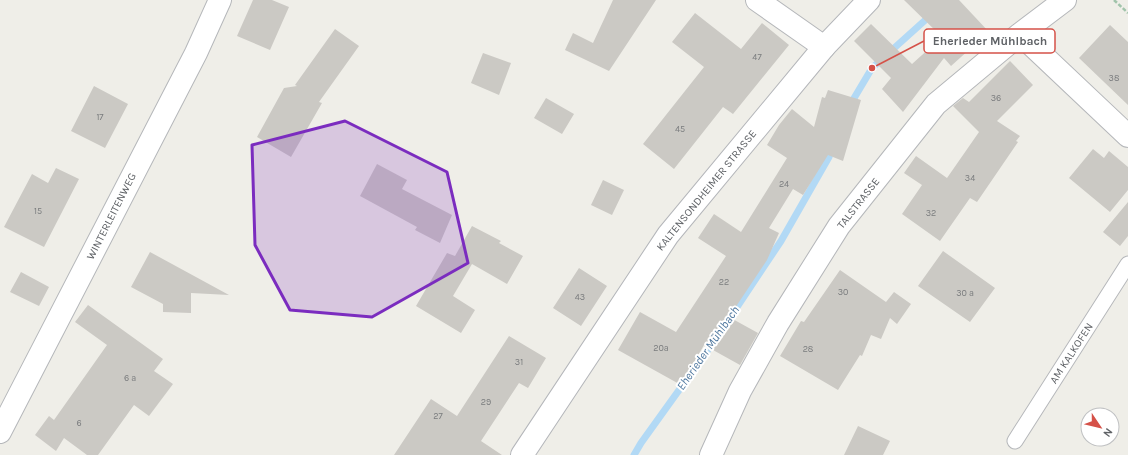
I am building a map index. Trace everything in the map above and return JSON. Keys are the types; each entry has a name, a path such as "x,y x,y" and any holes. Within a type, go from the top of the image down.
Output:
{"street":[{"name":"WINTERLEITENWEG","path":"0,432 196,53 220,0"},
{"path":"757,0 824,47"},
{"name":"KALTENSONDHEIMER STRASSE","path":"522,455 668,235 824,47 869,0"},
{"name":"TALSTRASSE","path":"711,455 740,391 778,323 839,226 936,104 1020,34 1065,0"},
{"path":"1020,34 1128,136"}],"lane":[{"name":"AM KALKOFEN","path":"1015,441 1128,264"}],"path":[{"path":"1114,0 1128,14"}],"highlighted area":[{"path":"345,121 447,172 468,263 372,317 290,310 255,245 252,145"}],"building":[{"path":"253,0 272,0 289,7 270,50 237,36"},
{"path":"613,0 656,0 609,71 565,50 573,33 593,43"},
{"path":"904,0 959,0 989,32 951,66 944,58 903,112 882,89 891,78 854,41 871,24 912,64 942,37"},
{"path":"695,13 741,49 762,23 789,45 733,114 723,107 674,169 643,144 704,67 672,42"},
{"path":"1110,25 1128,42 1128,105 1079,58"},
{"path":"335,29 359,46 319,102 322,103 291,157 257,137 284,88 297,86 295,85"},
{"path":"483,53 511,63 499,95 471,83"},
{"path":"1010,61 1033,85 997,121 1020,136 1016,141 1018,142 977,202 970,198 940,241 902,214 922,185 904,173 916,156 947,178 979,132 953,106 963,98 969,102"},
{"path":"94,86 128,104 105,148 71,131"},
{"path":"828,90 861,100 843,161 828,155 803,195 793,189 769,228 779,233 767,260 729,317 758,333 740,365 704,345 681,385 618,350 640,312 676,332 726,256 698,238 714,214 741,232 787,158 767,145 779,125 792,109 814,127 822,97 825,98"},
{"path":"546,98 574,114 562,134 534,118"},
{"path":"1093,149 1104,158 1109,151 1128,167 1128,190 1110,212 1069,178"},
{"path":"377,164 407,180 402,189 452,215 440,243 415,230 417,227 360,196"},
{"path":"56,168 79,179 44,247 4,227 32,174 48,183"},
{"path":"603,180 624,190 612,215 591,205"},
{"path":"1128,202 1128,236 1120,246 1103,232"},
{"path":"472,226 501,241 499,243 523,256 507,284 472,264 453,296 475,310 461,333 416,306 447,253 455,256"},
{"path":"943,251 995,288 970,322 918,286"},
{"path":"150,252 229,295 191,293 191,313 163,312 163,304 131,287"},
{"path":"579,268 607,286 581,326 553,308"},
{"path":"840,270 886,302 894,292 911,304 897,324 890,318 881,339 871,335 862,356 860,355 838,390 780,356 801,321 804,322"},
{"path":"21,272 49,287 39,306 10,292"},
{"path":"88,305 163,359 154,371 173,384 149,416 134,405 98,455 87,455 64,438 56,451 35,435 49,416 54,420 107,345 75,322"},
{"path":"509,336 546,358 528,388 519,383 481,441 502,455 394,455 431,399 457,416"},
{"path":"858,426 890,441 883,455 844,455"}],"waterway":[{"name":"Eherieder Mühlbach","path":"850,105 872,68 932,14"},
{"name":"Eherieder Mühlbach","path":"725,325 781,241 829,157"},
{"name":"Eherieder Mühlbach","path":"634,455 715,340"}],"place":[{"name":"Eherieder Mühlbach","path":"872,68"}]}
